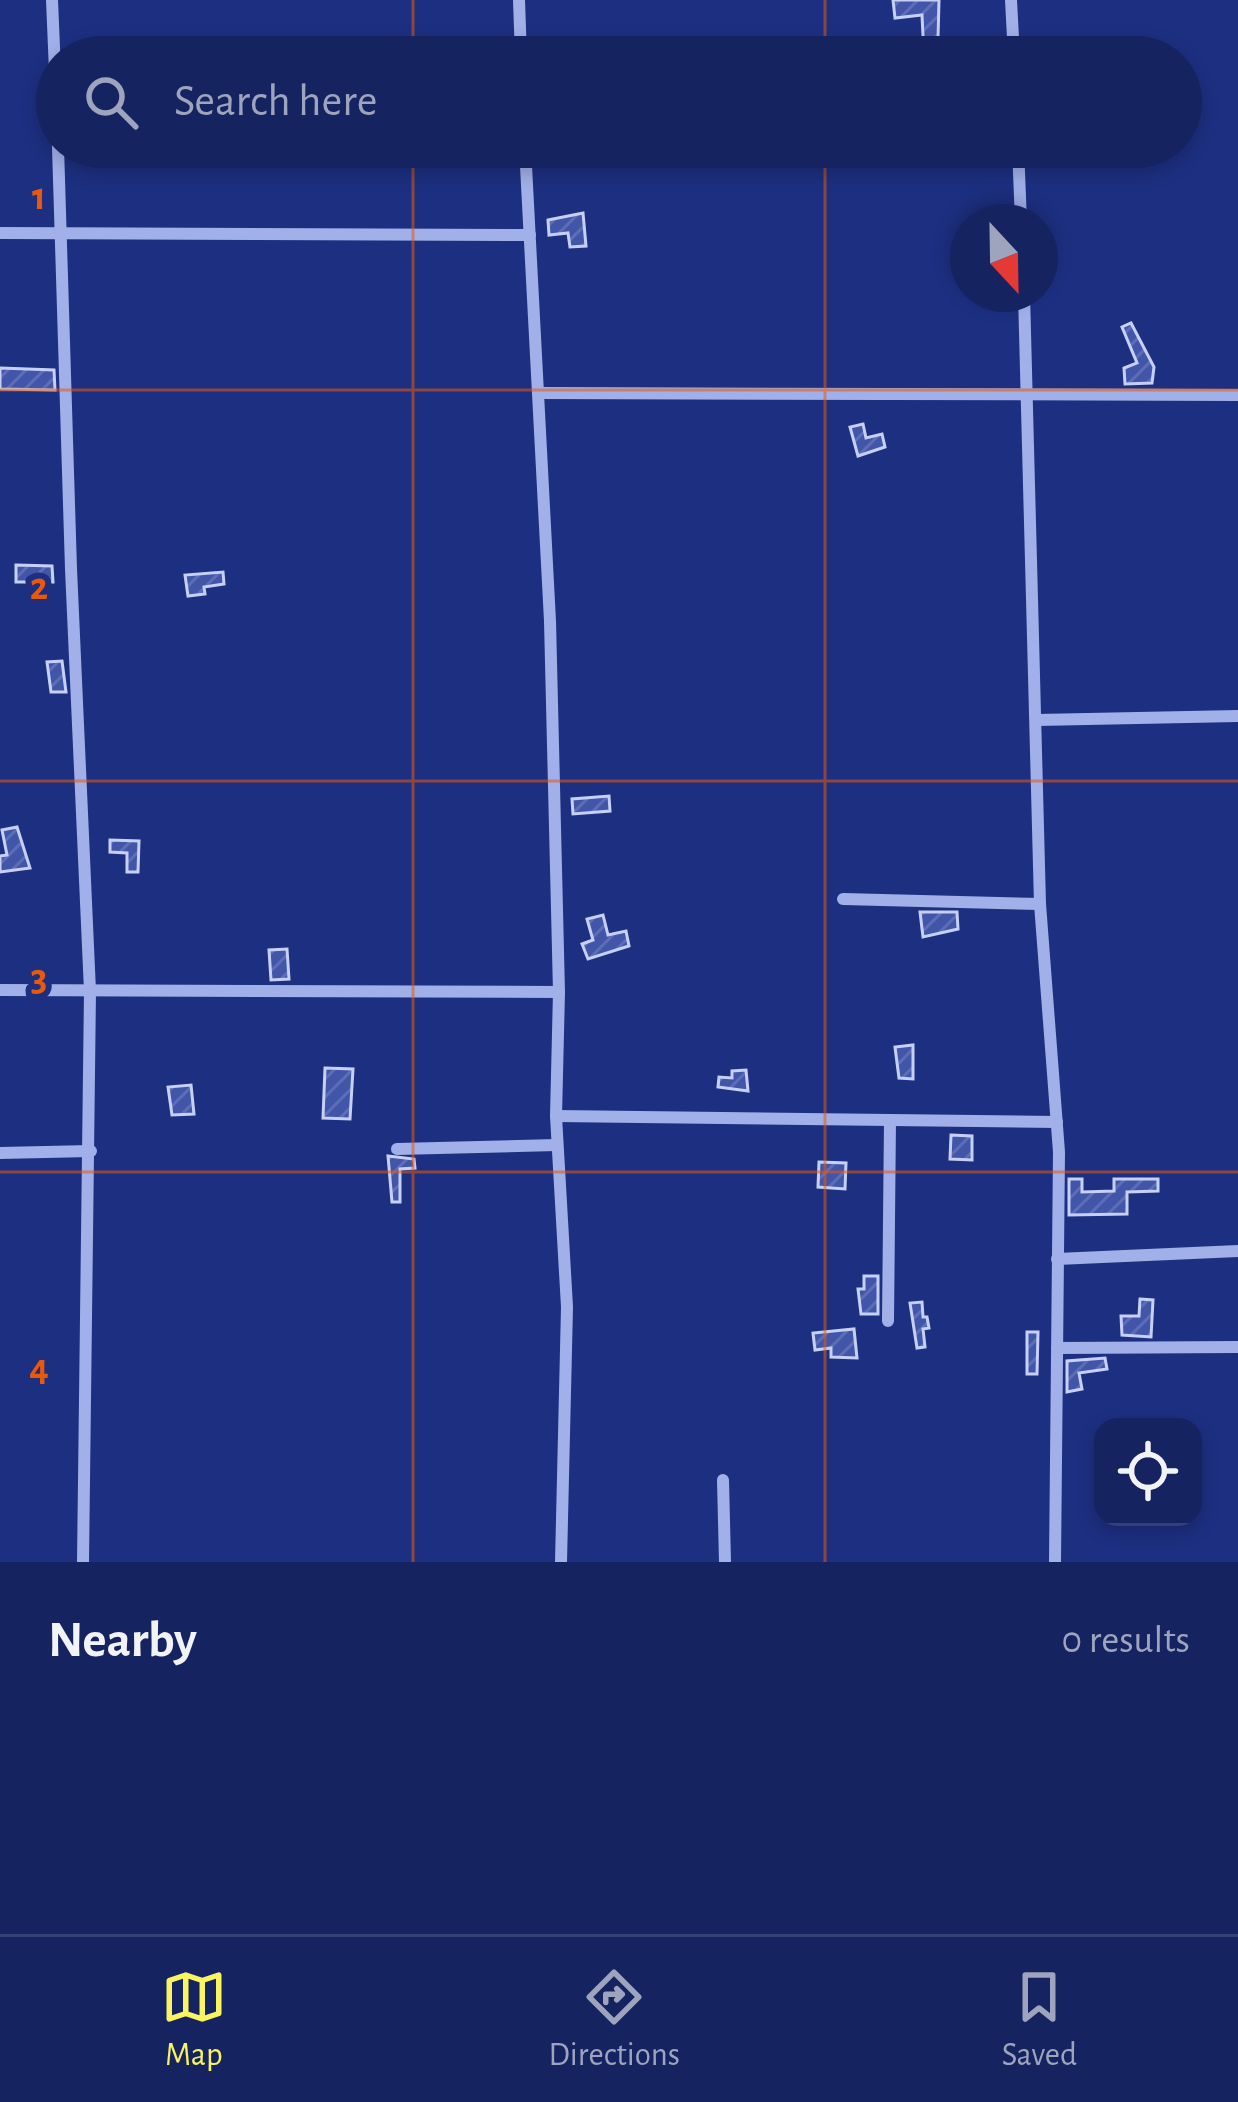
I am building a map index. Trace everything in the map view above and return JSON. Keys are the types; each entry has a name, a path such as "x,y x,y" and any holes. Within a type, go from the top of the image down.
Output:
{"street":[{"path":"52,0 54,36"},
{"path":"519,0 520,36"},
{"path":"1011,0 1013,36"},
{"path":"59,168 91,992 83,1562"},
{"path":"526,168 550,621 559,992 556,1116 567,1306 561,1562"},
{"path":"1019,168 1020,204"},
{"path":"0,233 530,235"},
{"path":"1025,312 1040,904 1057,1122 1055,1562"},
{"path":"538,392 1238,395"},
{"path":"1037,720 1238,716"},
{"path":"844,899 1040,904"},
{"path":"0,990 559,992"},
{"path":"556,1116 1057,1122"},
{"path":"888,1321 890,1120"},
{"path":"398,1149 557,1145"},
{"path":"0,1153 91,1150"},
{"path":"1057,1259 1238,1252"},
{"path":"1057,1348 1238,1347"},
{"path":"722,1480 725,1562"}],"building":[{"path":"893,0 939,0 938,36 923,36 922,15 895,18"},
{"path":"583,213 586,246 570,247 568,233 549,235 548,220"},
{"path":"1131,323 1154,367 1152,383 1125,384 1124,368 1137,363 1122,327"},
{"path":"0,368 54,370 55,390 0,389"},
{"path":"863,424 866,438 882,434 885,447 858,456 850,427"},
{"path":"16,565 52,566 53,582 16,582"},
{"path":"223,572 224,584 188,596 185,575"},
{"path":"62,661 66,692 51,692 47,662"},
{"path":"609,796 610,811 573,814 572,799"},
{"path":"17,827 30,868 0,872 0,856 7,855 2,830"},
{"path":"110,840 139,841 138,872 127,872 127,853 110,852"},
{"path":"920,912 957,912 958,929 923,937"},
{"path":"603,915 608,935 626,931 629,946 588,959 582,944 593,940 587,919"},
{"path":"287,949 289,979 271,980 269,950"},
{"path":"913,1045 913,1079 899,1078 895,1047"},
{"path":"325,1068 353,1069 350,1119 323,1118"},
{"path":"746,1070 748,1091 718,1087 719,1077 732,1078 732,1071"},
{"path":"191,1085 194,1114 172,1115 168,1087"},
{"path":"951,1135 972,1136 972,1160 950,1159"},
{"path":"388,1156 414,1159 415,1168 400,1169 400,1202 392,1202"},
{"path":"819,1162 846,1163 845,1189 818,1187"},
{"path":"1069,1179 1082,1179 1082,1192 1114,1191 1114,1179 1158,1179 1158,1191 1127,1192 1127,1214 1069,1215"},
{"path":"864,1276 878,1276 878,1314 861,1314 858,1289 864,1289"},
{"path":"1140,1299 1153,1300 1151,1337 1122,1335 1121,1316 1139,1316"},
{"path":"922,1302 929,1328 923,1329 925,1347 917,1348 910,1303"},
{"path":"854,1329 857,1358 831,1357 831,1348 815,1350 813,1333"},
{"path":"1027,1332 1038,1332 1037,1374 1027,1374"},
{"path":"1105,1358 1107,1369 1079,1373 1082,1389 1067,1392 1067,1361"}]}
